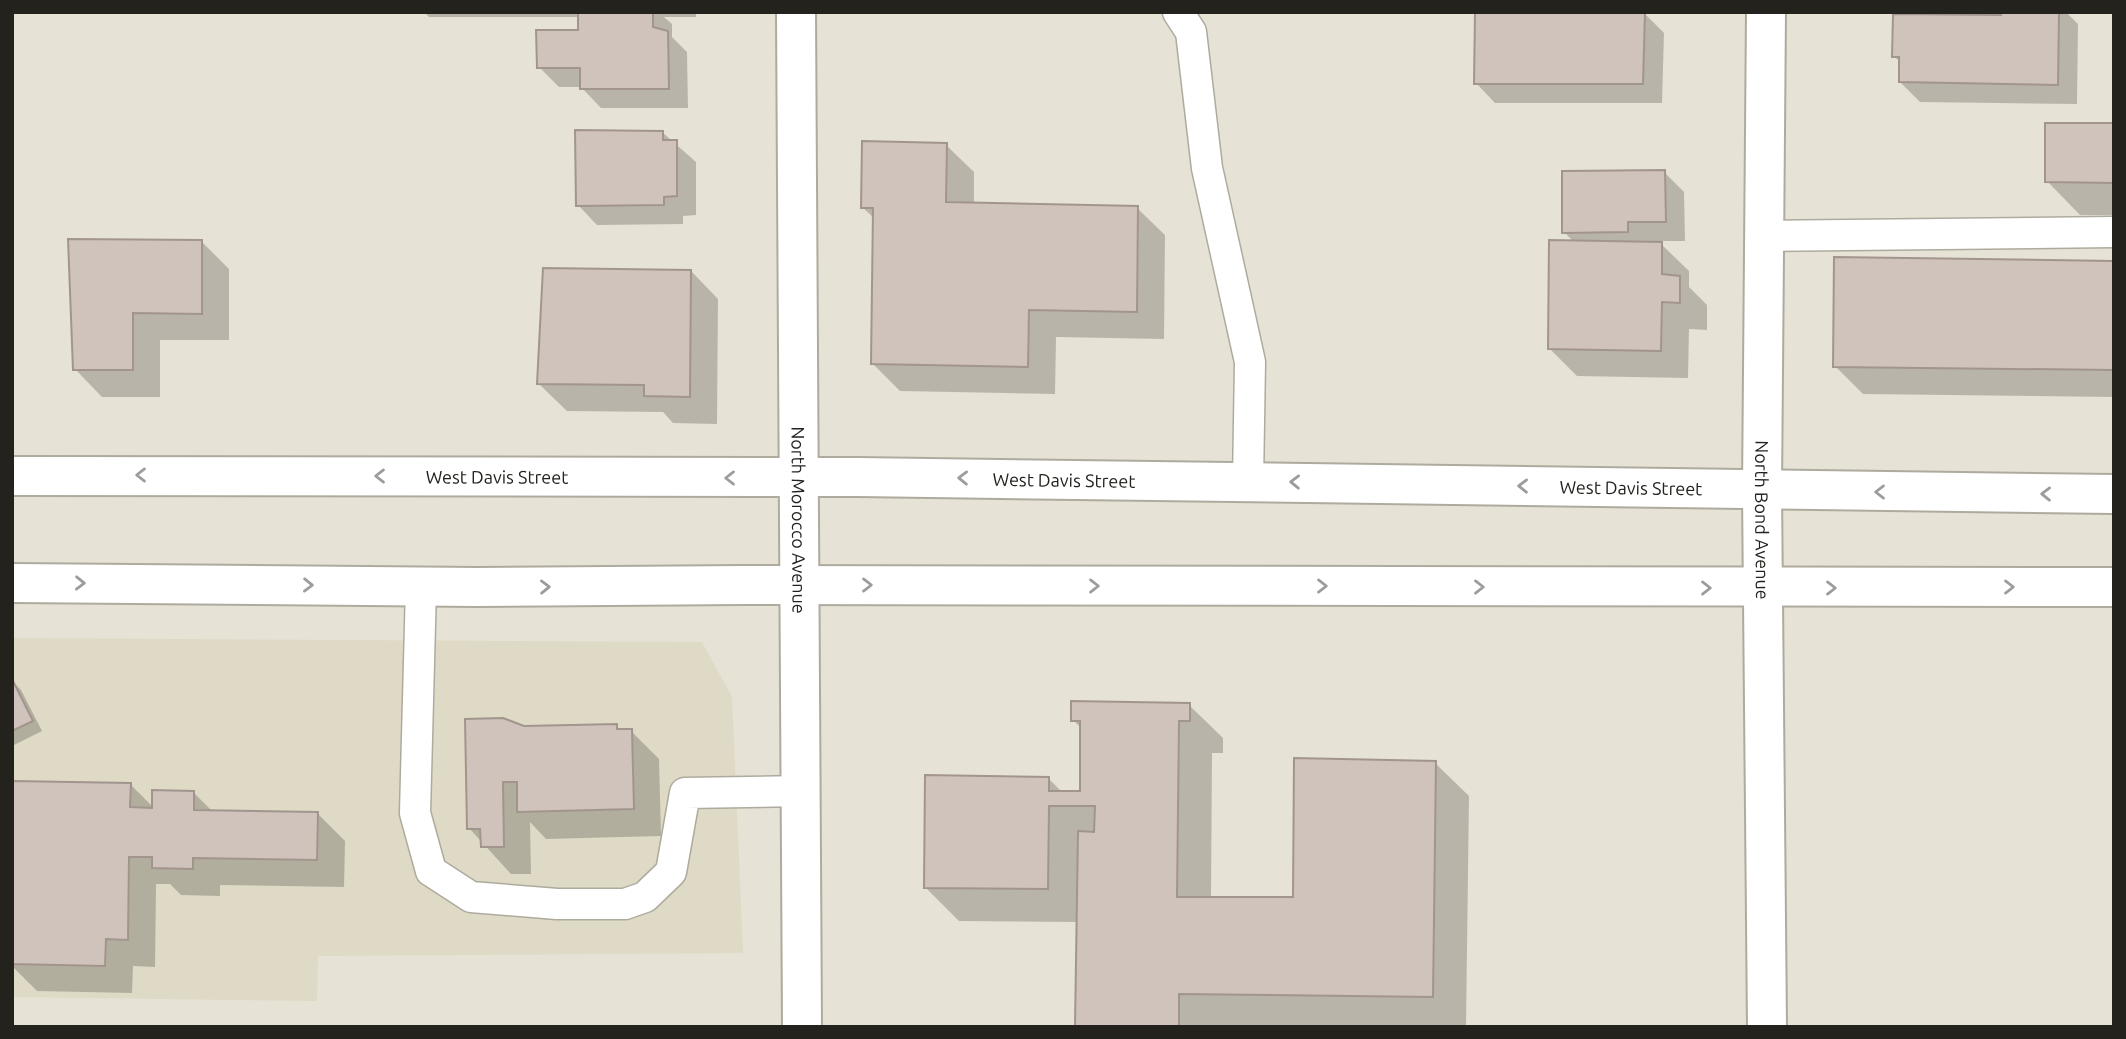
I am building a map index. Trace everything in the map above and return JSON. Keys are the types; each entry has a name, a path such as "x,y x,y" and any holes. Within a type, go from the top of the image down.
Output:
{"main road":[{"name":"North Morocco Avenue","path":"796,12 802,1027"},
{"name":"North Bond Avenue","path":"1766,12 1762,491 1768,1027"},
{"name":"West Davis Street","path":"12,476 798,477 2114,494"},
{"path":"12,583 421,587 2114,587"}],"lane":[{"path":"1178,12 1191,32 1207,168 1250,362 1248,481"},
{"path":"1766,236 2114,232"},
{"path":"421,587 415,813 431,871 471,897 557,904 625,904 645,897 671,872 685,793 802,792"}],"shaded area":[{"path":"12,638 702,642 732,697 743,953 318,956 317,1001 12,997"}],"building":[{"path":"578,12 653,12 653,27 668,31 669,89 580,89 580,68 537,68 536,30 578,30"},
{"path":"1475,12 1645,12 1643,84 1474,84"},
{"path":"2001,12 2059,12 2058,85 1899,82 1899,57 1892,57 1893,14 2001,15"},
{"path":"2045,123 2114,123 2114,183 2045,182"},
{"path":"575,130 663,131 663,140 677,140 677,196 664,197 664,205 576,206"},
{"path":"862,141 947,143 946,202 1138,206 1137,312 1029,310 1028,367 871,364 873,208 861,208"},
{"path":"1665,170 1666,222 1628,222 1628,232 1562,233 1562,171"},
{"path":"68,239 202,240 202,314 133,313 133,370 73,370"},
{"path":"1549,240 1662,242 1662,274 1680,276 1680,303 1662,302 1661,351 1548,349"},
{"path":"1834,257 2114,261 2114,370 1833,367"},
{"path":"543,268 691,270 690,397 644,396 644,385 537,384"},
{"path":"12,679 33,721 12,731"},
{"path":"1071,701 1190,703 1190,721 1179,721 1177,897 1293,897 1294,758 1436,761 1433,997 1179,994 1179,1027 1075,1027 1078,831 1094,832 1095,806 1049,806 1048,889 924,888 925,775 1049,777 1049,791 1080,791 1080,721 1071,721"},
{"path":"503,718 524,726 617,724 617,729 632,729 634,809 517,812 517,782 503,782 504,847 481,847 480,829 467,829 465,719"},
{"path":"12,781 131,783 130,807 152,808 152,790 194,791 194,810 318,812 317,860 193,858 193,869 152,868 152,857 129,857 128,940 106,939 105,966 12,964"}]}
